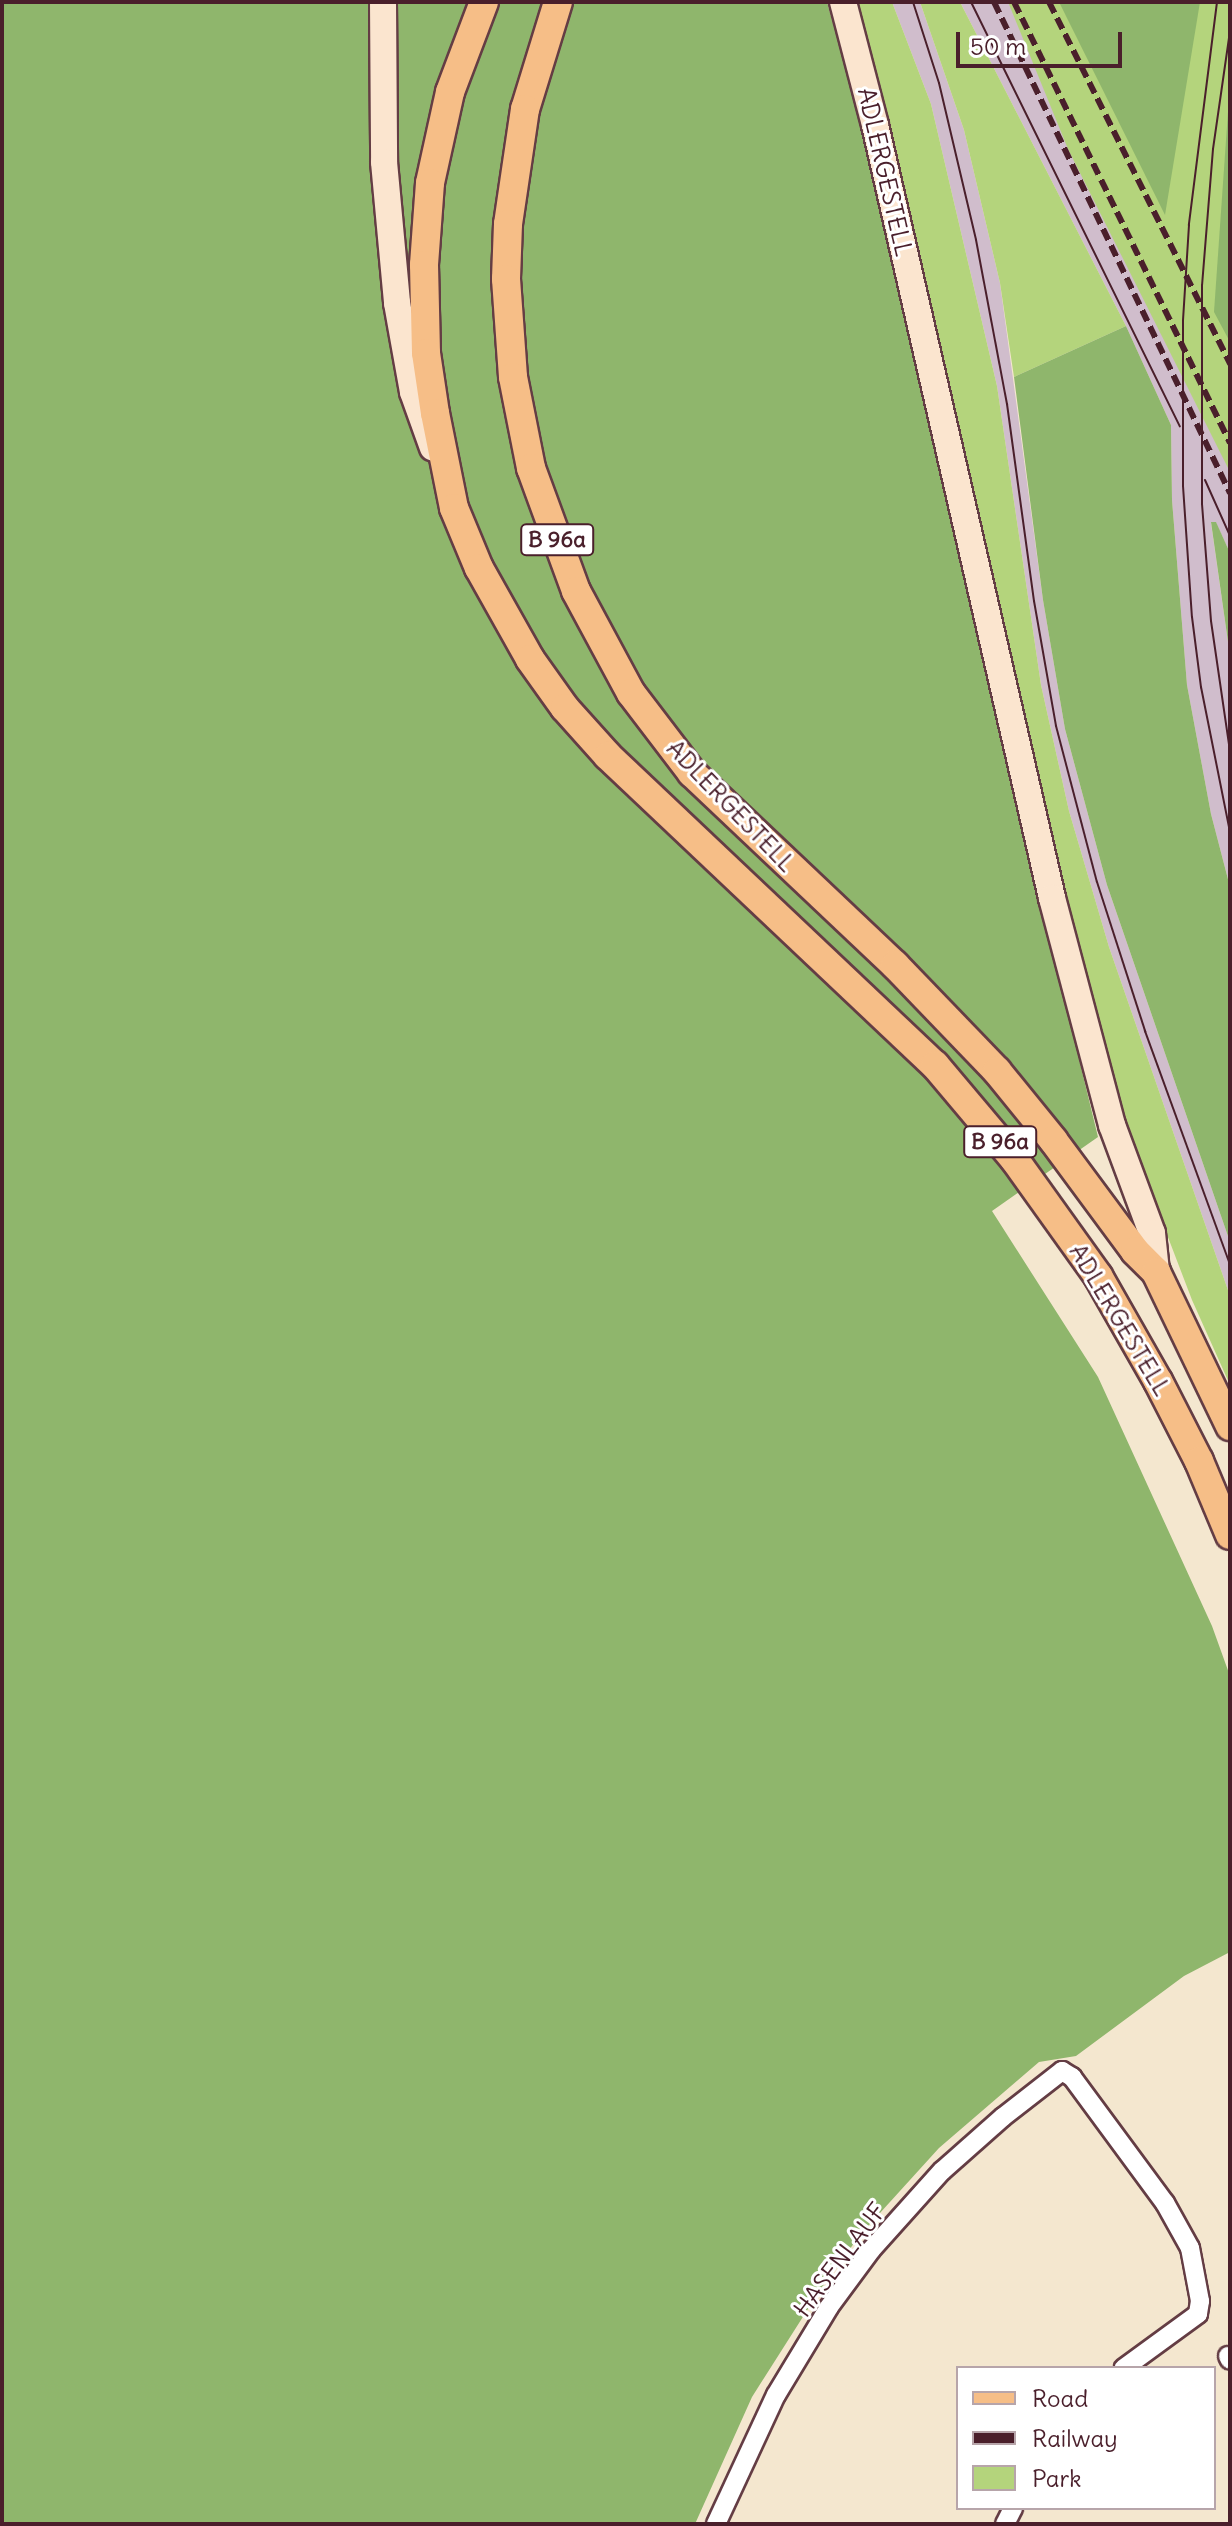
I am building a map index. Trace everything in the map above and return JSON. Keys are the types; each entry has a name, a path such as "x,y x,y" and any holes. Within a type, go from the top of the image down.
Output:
{"main road":[{"name":"ADLERGESTELL","path":"383,2 384,162 397,303 413,392 454,508 500,608 565,708 654,801 935,1065 1015,1160 1113,1302 1185,1434 1230,1535"},
{"name":"ADLERGESTELL","path":"454,508 426,353 424,265 430,183 450,92 484,2"},
{"name":"ADLERGESTELL","path":"558,2 525,109 508,224 506,279 513,377 531,468 576,591 631,693 692,773 895,965 997,1071 1135,1251 1156,1272 1230,1426"},
{"name":"ADLERGESTELL","path":"843,2 875,125 1052,898 1112,1125 1152,1233 1156,1272"}],"street":[{"name":"HASENLAUF","path":"716,2524 776,2395 829,2307 871,2250 942,2171 1003,2117 1062,2071 1072,2077 1165,2203 1190,2248 1200,2301 1198,2314 1192,2323 1127,2366"}],"shaded area":[{"path":"892,2 920,2 964,130 1000,283 1043,600 1065,729 1107,885 1230,1242 1230,1296 1109,947 1069,811 1041,685 997,386 931,104"},
{"path":"960,2 1230,2 1230,553 1216,523 1211,523 1230,656 1230,887 1211,814 1187,685 1172,500 1171,425 1126,326"}],"green space":[{"path":"2,2 827,2 864,134 1007,763 1098,1137 992,1211 1098,1377 1212,1626 1230,1676 1230,1952 1184,1976 1076,2056 1039,2062 939,2148 860,2235 820,2290 752,2397 695,2524 2,2524"},
{"path":"857,2 892,2 931,104 997,386 1041,685 1069,811 1109,947 1230,1296 1230,1385 1192,1300 1132,1143 1082,972 892,133"},
{"path":"920,2 960,2 1126,326 1014,377 1000,283 964,130"},
{"path":"1008,2 1230,2 1230,472 1068,149"},
{"path":"1059,2 1200,2 1165,215"},
{"path":"1230,83 1230,342 1214,312"},
{"path":"1126,326 1171,425 1172,500 1187,685 1211,814 1230,887 1230,1242 1107,885 1065,729 1043,600 1014,377"},
{"path":"1211,522 1216,522 1230,553 1230,656"}],"tram line":[{"path":"913,2 939,83 976,240 1007,404 1034,601 1056,726 1097,882 1145,1031 1230,1264"},
{"path":"971,2 1180,426"},
{"path":"1217,2 1189,225 1183,321 1183,486 1192,617 1201,687 1230,832"},
{"path":"1230,31 1213,149 1202,285 1202,504 1211,621 1230,752"},
{"path":"1205,480 1230,536"}],"railway":[{"path":"994,2 1230,493"},
{"path":"1014,2 1230,443"},
{"path":"1049,2 1230,364"}]}
